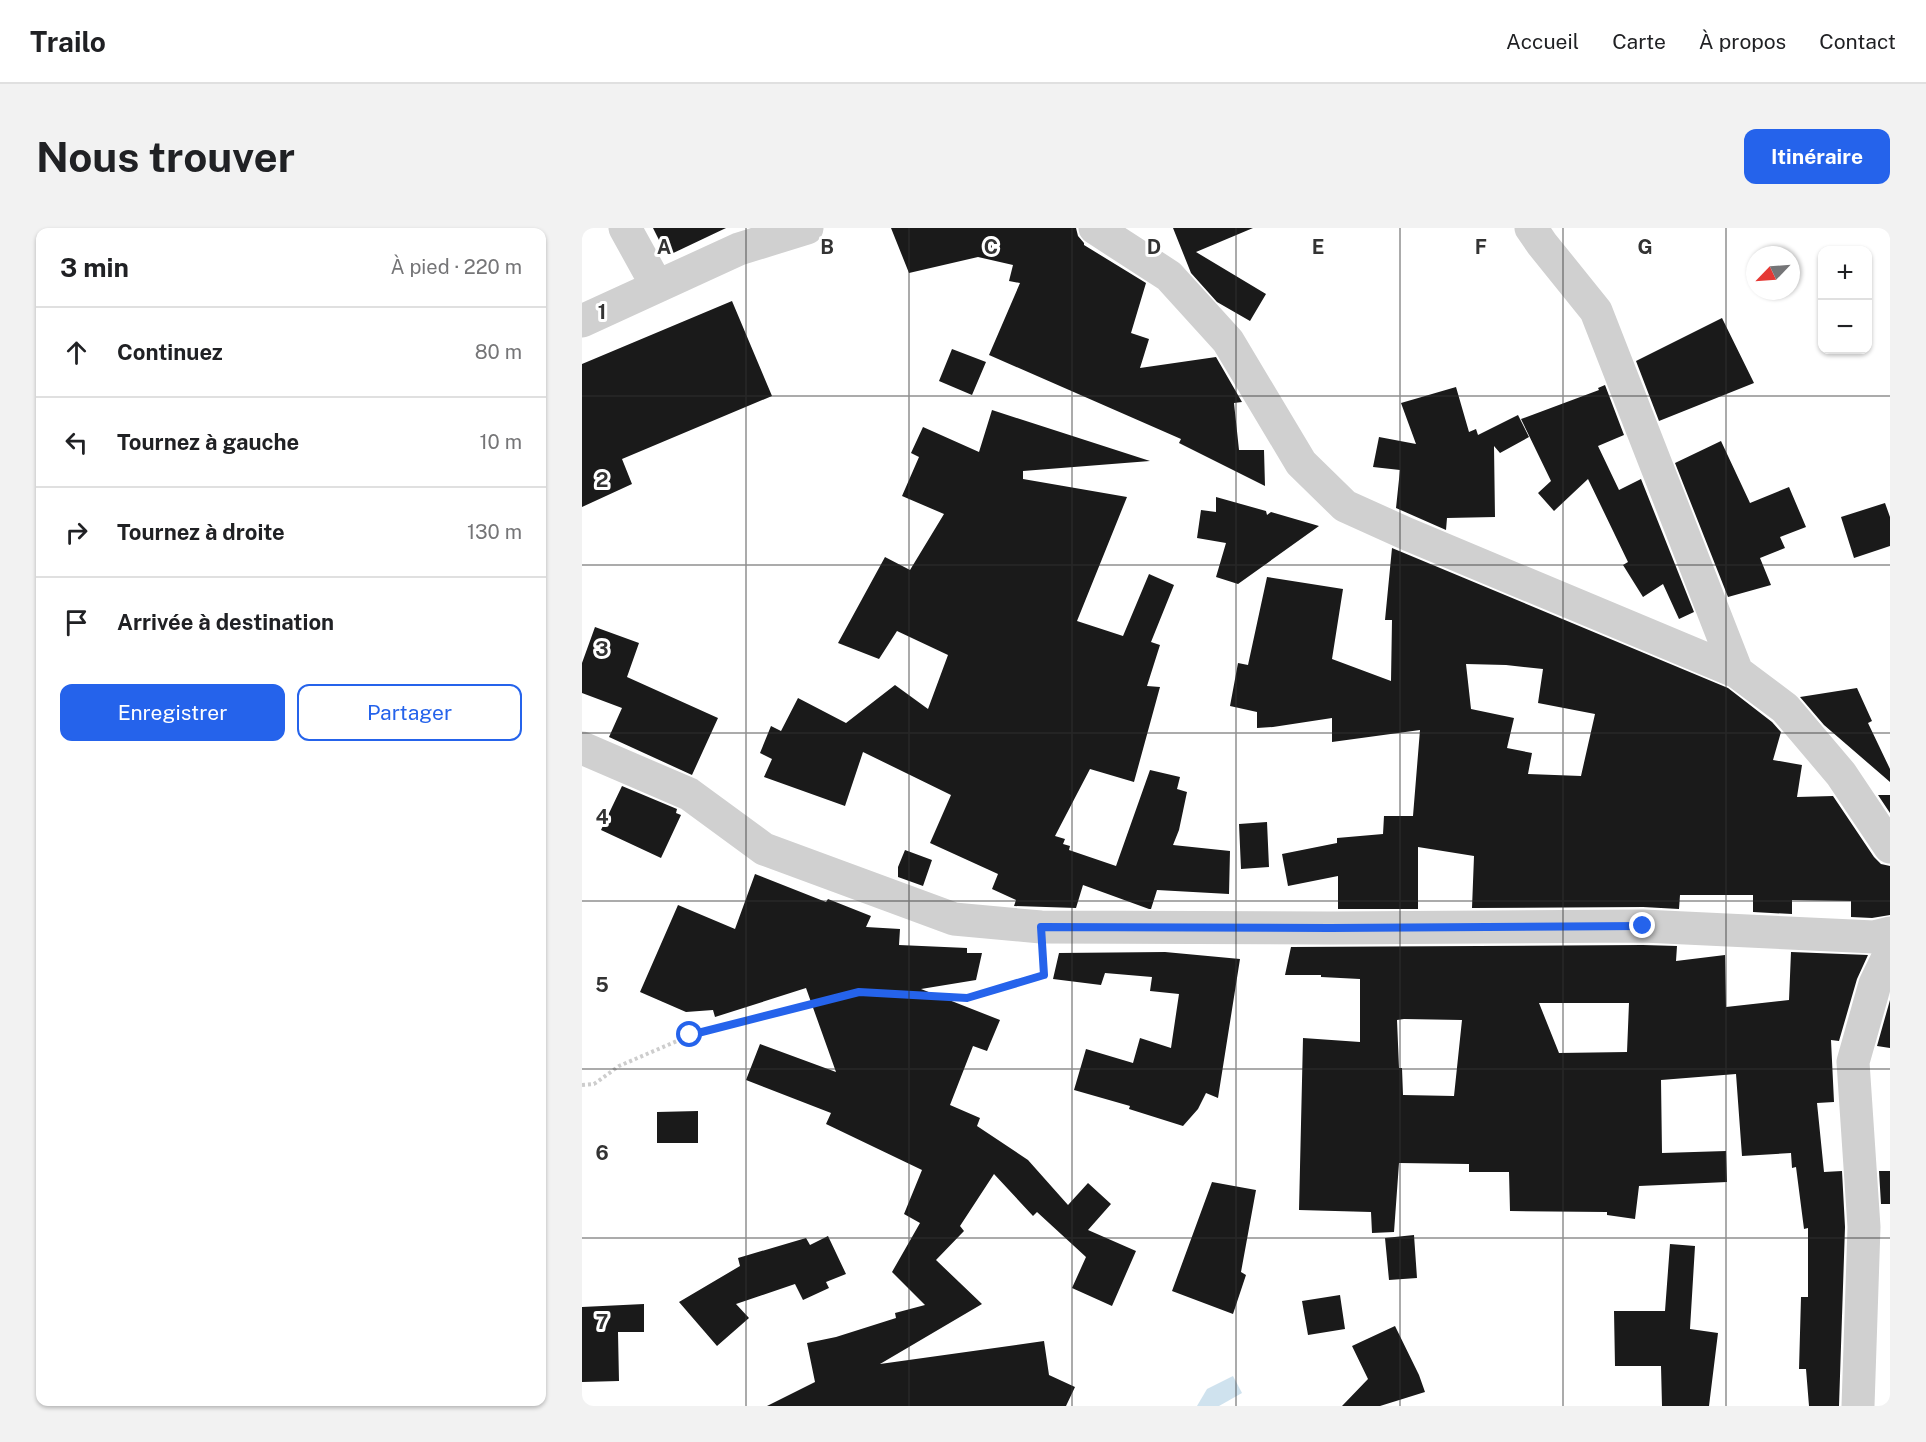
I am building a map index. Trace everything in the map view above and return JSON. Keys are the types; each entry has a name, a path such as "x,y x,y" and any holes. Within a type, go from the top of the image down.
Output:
{"street":[{"path":"625,228 657,286"},
{"path":"582,321 739,249 807,228"},
{"path":"1095,228 1169,276 1228,341 1301,463 1346,506 1418,539 1737,672 1785,708 1842,774 1890,847"},
{"path":"1532,228 1542,244 1596,311 1737,672"},
{"path":"582,748 689,794 764,849 954,919 1041,927 1643,926 1874,937 1890,933"},
{"path":"1858,1406 1864,1227 1853,1062 1875,984 1890,953"}],"path":[{"path":"582,1085 594,1084 619,1066 690,1035 859,992 967,998 1044,975 1041,927"}],"water":[{"path":"1233,1376 1242,1393 1219,1406 1197,1406 1207,1389"}],"building":[{"path":"653,228 726,228 667,256"},
{"path":"891,228 1076,228 1084,245 1146,283 1131,333 1149,339 1140,368 1216,357 1242,402 1234,403 1239,450 1264,450 1265,486 1179,443 1181,439 989,355 1020,283 1009,281 1013,265 978,257 909,273"},
{"path":"1173,228 1253,228 1196,252 1266,294 1250,321 1217,302 1191,273"},
{"path":"732,301 772,396 622,459 632,484 582,507 582,364"},
{"path":"1722,318 1754,383 1659,421 1636,361"},
{"path":"952,349 986,362 972,395 939,381"},
{"path":"1605,385 1624,435 1598,446 1619,490 1641,479 1694,612 1679,619 1663,584 1643,597 1623,565 1628,562 1588,479 1554,511 1538,493 1551,481 1521,419 1599,390 1598,388"},
{"path":"1456,387 1469,432 1476,429 1478,435 1518,415 1529,437 1500,453 1494,446 1495,517 1447,518 1446,530 1396,508 1400,470 1373,467 1379,437 1416,444 1401,403"},
{"path":"992,410 1150,461 1023,471 1023,479 1127,497 1077,621 1123,636 1149,574 1174,585 1151,642 1160,645 1147,686 1160,687 1134,782 1090,769 1055,836 1065,839 1063,844 1070,846 1069,850 1116,866 1150,770 1180,777 1177,789 1187,792 1179,830 1173,845 1230,851 1229,894 1157,890 1151,909 1149,909 1083,885 1076,908 1014,906 1016,900 992,889 998,874 930,843 951,795 863,752 845,806 764,777 772,759 760,753 771,726 781,731 798,698 846,723 895,685 928,709 948,655 897,631 879,659 838,643 885,557 910,570 944,514 902,496 919,457 911,453 923,427 979,452"},
{"path":"1721,441 1750,503 1789,487 1806,527 1780,537 1785,548 1760,558 1771,585 1728,597 1675,463"},
{"path":"1216,497 1266,511 1267,515 1271,512 1319,526 1238,584 1216,577 1226,543 1197,538 1201,510 1216,512"},
{"path":"1885,503 1890,517 1890,546 1854,558 1841,517"},
{"path":"1392,548 1728,688 1772,722 1781,732 1773,760 1802,765 1797,797 1833,796 1874,857 1881,864 1890,866 1890,915 1872,918 1851,917 1851,901 1792,900 1792,914 1753,912 1753,895 1680,895 1679,909 1643,907 1472,908 1474,856 1418,847 1418,909 1338,909 1338,876 1288,886 1282,854 1337,843 1337,838 1383,834 1384,816 1413,816 1420,730 1332,742 1332,718 1257,728 1257,712 1230,706 1238,663 1248,665 1267,577 1343,589 1332,659 1391,681 1392,620 1385,620","holes":["1466,664 1543,669 1538,703 1595,714 1581,776 1528,774 1532,753 1507,748 1514,718 1471,709"]},
{"path":"595,627 639,643 627,677 718,718 692,775 609,737 622,708 582,693 582,663"},
{"path":"1857,688 1872,721 1868,723 1890,769 1890,782 1824,725 1800,697"},
{"path":"622,786 677,809 676,813 681,815 661,858 601,830"},
{"path":"1878,795 1890,795 1890,813"},
{"path":"1267,822 1269,867 1241,869 1239,824"},
{"path":"905,850 932,860 923,886 898,877 898,867"},
{"path":"755,874 826,902 828,899 871,916 866,927 900,929 899,945 967,948 967,953 982,953 976,980 921,989 1000,1020 987,1051 973,1046 950,1105 980,1118 977,1126 1028,1160 1068,1205 1088,1183 1111,1204 1088,1230 1136,1251 1112,1306 1072,1288 1086,1257 1037,1212 1033,1216 994,1174 960,1226 964,1231 936,1260 982,1304 880,1364 1044,1341 1049,1375 1075,1387 1066,1406 767,1406 815,1382 807,1343 836,1337 896,1318 895,1313 925,1305 892,1272 920,1223 904,1214 922,1170 826,1124 831,1113 746,1080 760,1044 836,1072 806,988 715,1017 713,1010 686,1012 640,992 678,905 735,929"},
{"path":"1677,946 1676,961 1725,955 1726,1007 1789,1000 1791,952 1868,955 1857,979 1839,1041 1831,1040 1834,1102 1817,1103 1824,1172 1842,1171 1845,1227 1839,1406 1809,1406 1806,1369 1799,1369 1801,1297 1808,1297 1808,1228 1804,1229 1796,1167 1792,1168 1791,1153 1742,1156 1736,1074 1661,1080 1662,1153 1726,1151 1727,1182 1639,1186 1635,1219 1607,1215 1607,1212 1510,1211 1509,1172 1469,1172 1469,1164 1399,1163 1394,1232 1372,1233 1371,1212 1299,1210 1303,1038 1360,1042 1360,979 1321,977 1321,975 1285,975 1291,947","holes":["1539,1003 1629,1003 1627,1052 1559,1053","1397,1020 1462,1020 1454,1096 1403,1095 1402,1068 1399,1068"]},
{"path":"1165,952 1240,959 1218,1098 1206,1093 1198,1109 1183,1126 1129,1109 1130,1106 1074,1090 1086,1049 1133,1063 1140,1038 1171,1048 1179,994 1150,991 1152,977 1105,973 1101,985 1053,979 1059,953"},
{"path":"1890,1000 1890,1048 1877,1046"},
{"path":"698,1111 698,1143 657,1143 657,1112"},
{"path":"1879,1171 1890,1171 1890,1204 1881,1204"},
{"path":"1212,1182 1256,1190 1241,1272 1246,1275 1233,1314 1172,1291"},
{"path":"1414,1235 1417,1278 1389,1280 1385,1238"},
{"path":"828,1236 846,1274 826,1282 829,1288 803,1300 795,1284 736,1304 749,1318 717,1346 679,1302 740,1266 738,1258 806,1238 810,1245"},
{"path":"1670,1244 1695,1246 1690,1329 1718,1333 1709,1406 1662,1406 1661,1366 1615,1366 1614,1311 1665,1311"},
{"path":"1340,1295 1345,1329 1308,1335 1302,1301"},
{"path":"644,1304 644,1332 618,1332 619,1381 582,1382 582,1307"},
{"path":"1395,1326 1425,1392 1380,1406 1342,1406 1368,1379 1352,1346"}],"route":[{"path":"690,1035 859,992 967,998 1044,975 1041,927 1643,926"}]}
